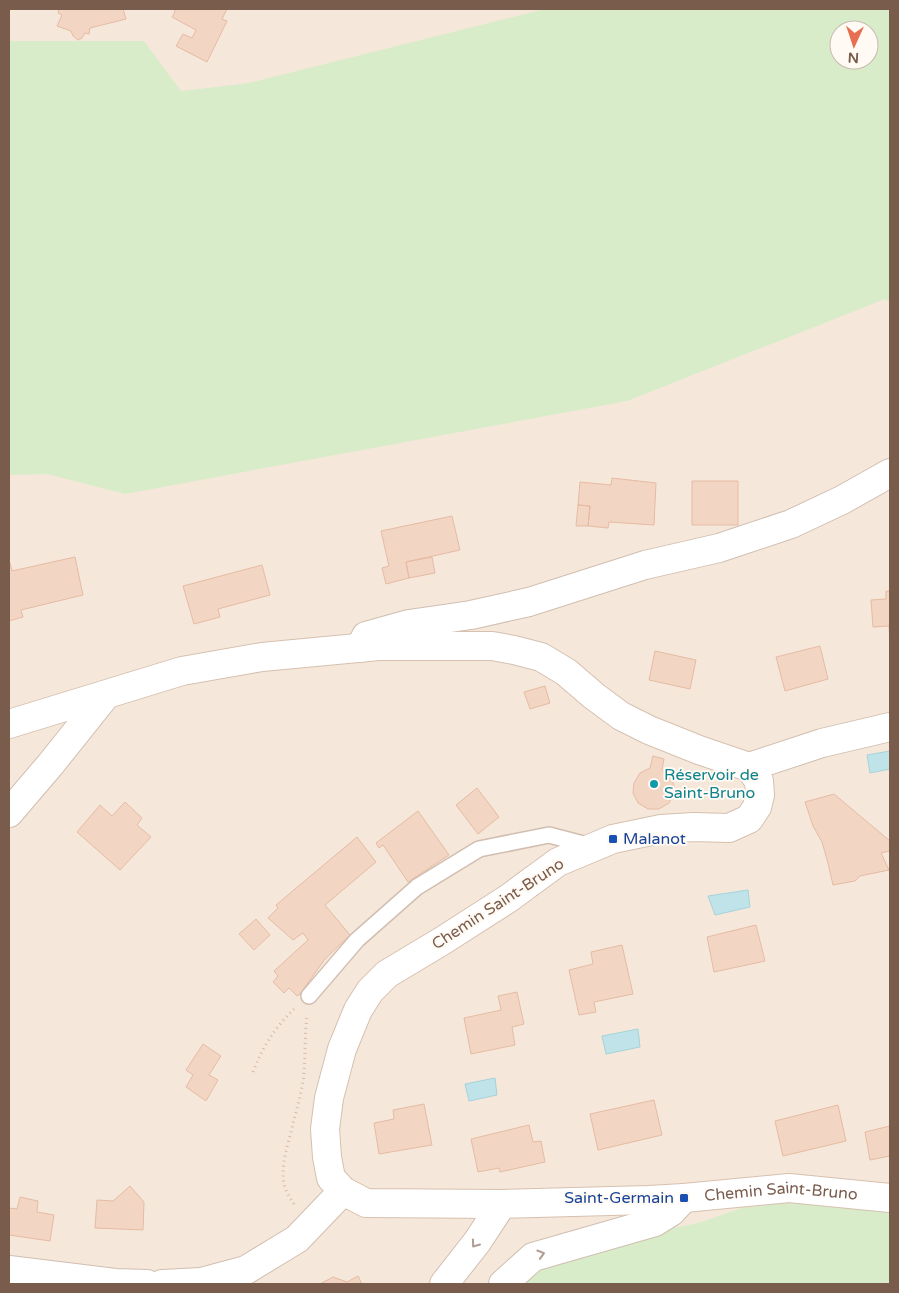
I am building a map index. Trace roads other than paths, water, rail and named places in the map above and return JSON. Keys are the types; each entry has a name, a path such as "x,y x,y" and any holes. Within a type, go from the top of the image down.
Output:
{"street":[{"path":"360,648 366,636 409,624 472,615 529,602 645,565 728,545 791,524 842,500 890,473"},
{"path":"9,724 182,671 262,656 380,646 432,645 492,646 541,657 566,672 621,716 691,747 749,767 822,743 890,726"},
{"path":"9,813 106,695"},
{"name":"Chemin Saint-Bruno","path":"749,767 759,781 760,795 757,807 749,819 730,828 661,828 613,839 558,862 510,898 387,974 370,990 358,1010 342,1049 329,1098 325,1129 331,1178 343,1191 366,1202 502,1204 684,1198 789,1188 890,1198"},
{"path":"162,1284 201,1282 246,1270 297,1240 343,1191"},
{"path":"503,1284 533,1257 655,1222 671,1212 684,1198"},
{"path":"444,1284 477,1242 502,1204"},
{"path":"9,1270 115,1283 147,1284"}],"lane":[{"path":"309,996 357,940 417,887 479,849 548,835 595,847"}],"water":[{"path":"890,751 890,769 870,773 867,755"},
{"path":"748,890 750,907 715,915 708,896"},
{"path":"638,1029 640,1047 606,1054 602,1036"},
{"path":"495,1078 497,1095 469,1101 465,1084"}],"place":[{"name":"Réservoir de Saint-Bruno","path":"654,784"},
{"name":"Malanot","path":"613,839"},
{"name":"Saint-Germain","path":"684,1198"}]}
